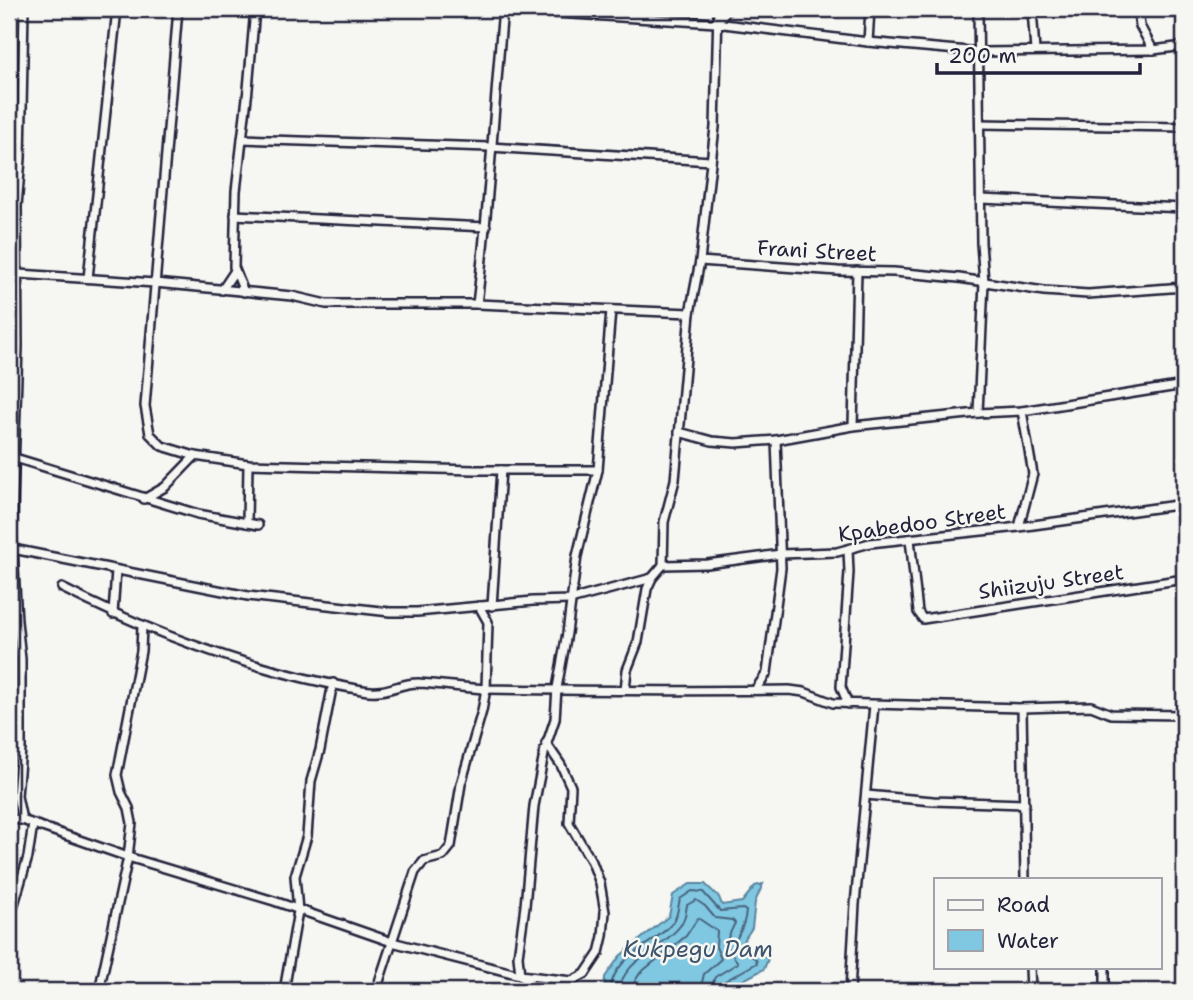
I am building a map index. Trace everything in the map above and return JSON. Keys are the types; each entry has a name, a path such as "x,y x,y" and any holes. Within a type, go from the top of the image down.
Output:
{"street":[{"path":"22,820 17,796 21,659 10,532 15,458 12,405 19,274 24,9"},
{"path":"88,278 117,9"},
{"path":"177,9 145,406 147,426 155,441 162,446 195,456 248,464 598,470"},
{"path":"244,292 234,272 235,215 255,9"},
{"path":"493,9 578,11 716,23 867,42 980,52 1153,50 1184,46"},
{"path":"477,303 486,227 490,147 503,9"},
{"path":"625,690 627,670 637,649 645,600 652,578 663,565 664,522 675,480 690,313 700,261 715,127 718,9"},
{"path":"716,23 728,9"},
{"path":"867,42 870,9"},
{"path":"978,9 984,282 978,413"},
{"path":"1032,9 1035,51"},
{"path":"1138,9 1140,26 1153,50"},
{"path":"980,124 1184,127"},
{"path":"242,139 490,147 711,161"},
{"path":"9,174 19,173"},
{"path":"981,199 1184,208"},
{"path":"235,215 486,227"},
{"name":"Frani Street","path":"700,261 894,272 1088,294 1184,287"},
{"path":"853,426 857,271"},
{"path":"222,290 234,272"},
{"path":"19,274 292,296 326,304 477,303 690,313"},
{"path":"534,991 520,975 518,956 534,806 546,743 554,723 577,556 598,470 611,310"},
{"path":"679,432 712,441 736,443 776,440 853,426 1022,411 1184,385"},
{"path":"1019,527 1032,474 1022,411"},
{"path":"755,690 767,673 781,554 776,440"},
{"path":"144,499 164,487 195,456"},
{"path":"15,458 198,514 258,525"},
{"path":"247,523 248,464"},
{"path":"376,991 415,872 424,861 445,854 451,846 461,784 486,689 488,622 495,606 501,470"},
{"name":"Kpabedoo Street","path":"663,565 707,564 781,554 848,550 870,543 1019,527 1184,504"},
{"name":"Shiizuju Street","path":"910,539 918,612 923,619 1184,579"},
{"path":"13,549 247,596 350,610 417,612 570,600 652,578"},
{"path":"848,550 849,572 841,687 848,704"},
{"path":"113,614 116,570"},
{"path":"62,588 113,614 258,666 374,692 420,683 486,689 797,690 827,703 1022,708 1091,706 1111,713 1184,715"},
{"path":"480,606 488,622"},
{"path":"9,628 17,621"},
{"path":"99,991 128,857 132,823 117,775 141,651 142,625"},
{"path":"284,991 298,911 295,876 307,836 311,781 333,683"},
{"path":"850,991 855,904 874,705"},
{"path":"1022,708 1025,878"},
{"path":"9,720 21,718"},
{"path":"9,819 22,820 392,942 520,975 572,981 585,974 599,953 604,912 600,883 592,862 569,823 571,787 561,765 546,743"},
{"path":"866,795 1024,804"},
{"path":"9,921 28,857 33,824"},
{"path":"1031,968 1031,991"},
{"path":"1105,968 1105,991"}],"water":[{"name":"Kukpegu Dam","path":"690,884 705,884 719,897 722,905 742,902 755,886 763,884 755,902 752,928 742,943 768,959 764,969 723,991 604,991 605,977 620,956 669,916 673,895"}]}
